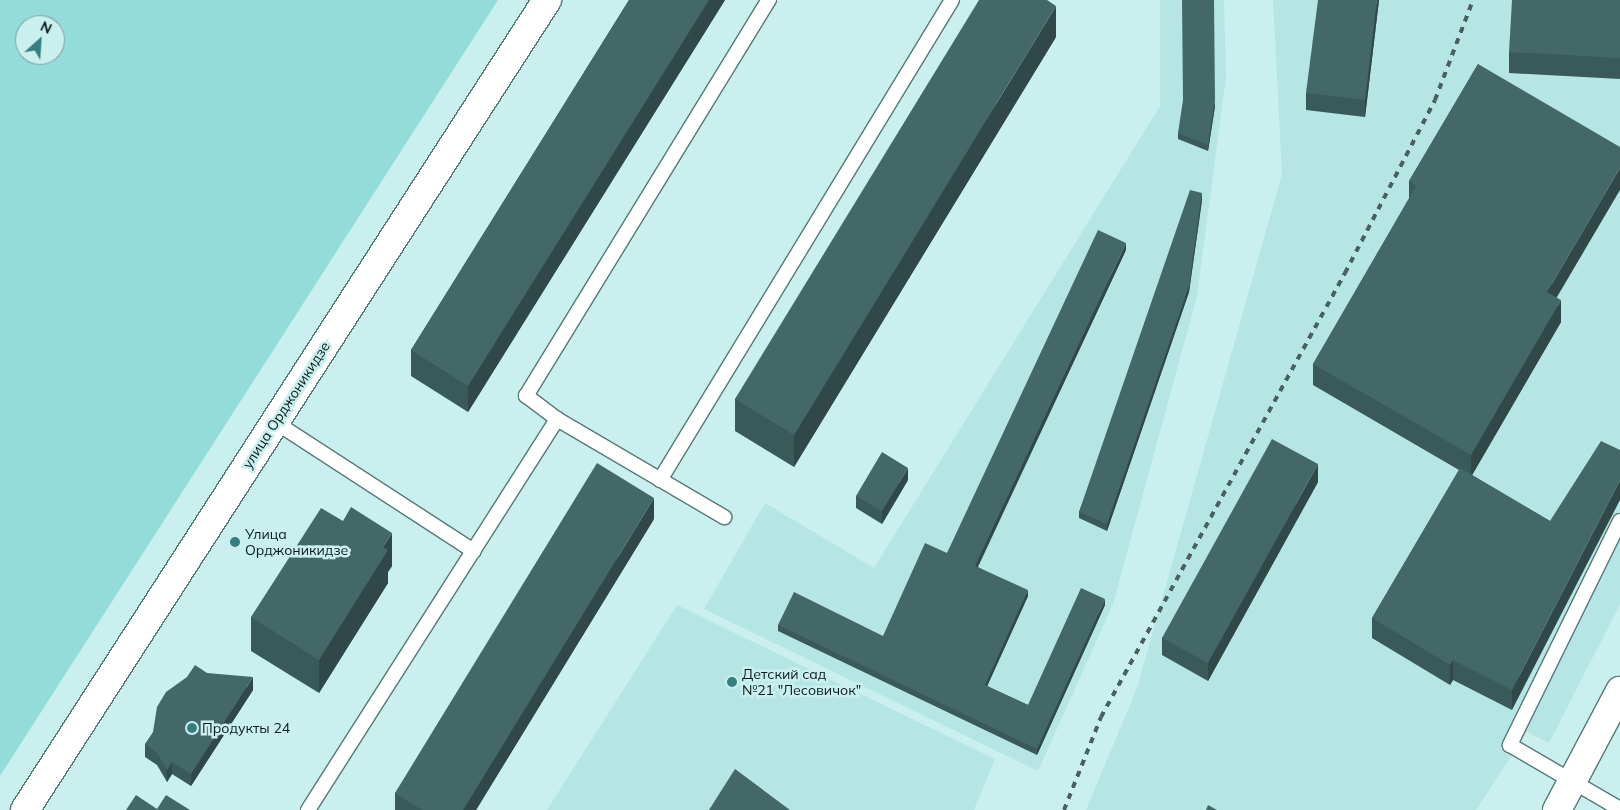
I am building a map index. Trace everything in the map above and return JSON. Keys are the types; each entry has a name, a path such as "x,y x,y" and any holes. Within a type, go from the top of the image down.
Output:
{"street":[{"name":"улица Орджоникидзе","path":"25,810 547,0"},
{"path":"1557,810 1620,691"}],"lane":[{"path":"724,517 557,418 526,396 769,0"},
{"path":"660,480 952,0"},
{"path":"308,810 557,418"},
{"path":"275,422 474,551"},
{"path":"1620,521 1510,745 1571,783 1620,809"}],"shaded area":[{"path":"0,0 498,0 0,776"},
{"path":"1160,0 1224,0 1226,77 1197,296 1113,604 1038,771 704,609 765,503 874,568 1160,106"},
{"path":"1273,0 1620,0 1620,604 1549,743 1527,732 1476,810 1086,810 1137,688 1282,174"},
{"name":"Детский сад №21 \"Лесовичок\"","path":"677,605 995,759 974,810 547,810"}],"building":[{"path":"629,0 709,0 468,386 411,350"},
{"path":"979,0 1047,0 1056,6 794,435 735,399"},
{"path":"1182,0 1214,0 1215,99 1208,145 1178,133 1183,100"},
{"path":"1318,0 1377,0 1365,100 1306,93"},
{"path":"1512,0 1620,0 1620,58 1509,52"},
{"path":"1478,64 1620,147 1620,168 1547,292 1561,300 1471,455 1313,364 1416,186 1409,181"},
{"path":"1190,190 1202,193 1189,286 1107,524 1079,512"},
{"path":"1098,230 1126,243 975,566 1028,590 985,685 1028,705 1081,588 1105,599 1037,749 778,625 794,592 883,636 925,543 947,553"},
{"path":"1272,439 1318,464 1208,663 1162,638"},
{"path":"1601,441 1620,450 1620,480 1512,690 1453,660 1450,665 1372,618 1460,468 1550,521"},
{"path":"882,452 908,468 882,511 856,496"},
{"path":"597,463 654,498 463,810 422,810 395,793"},
{"path":"351,507 392,533 383,547 388,550 319,660 251,617 321,508 343,521"},
{"path":"195,665 207,673 253,677 191,774 172,762 167,770 157,753 145,744 153,732 157,707 166,692 187,677"},
{"path":"735,769 790,810 709,810"},
{"path":"136,795 157,809 166,795 190,810 126,810"},
{"path":"1208,805 1217,810 1206,810"}],"railway":[{"path":"1064,810 1101,717 1345,273 1435,100 1473,0"}],"place":[{"name":"Улица Орджоникидзе","path":"235,542"},
{"name":"Детский сад №21 \"Лесовичок\"","path":"732,682"},
{"name":"Продукты 24","path":"192,728"}]}
